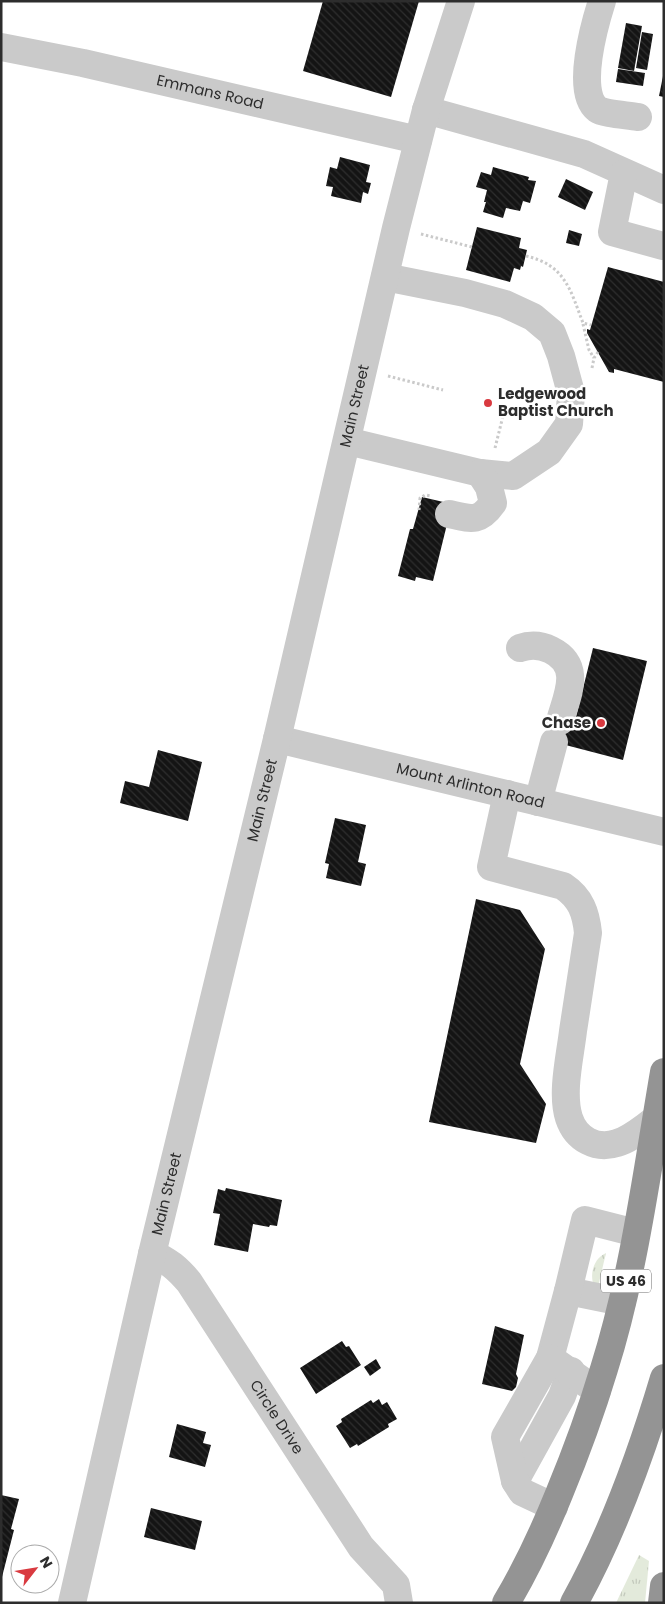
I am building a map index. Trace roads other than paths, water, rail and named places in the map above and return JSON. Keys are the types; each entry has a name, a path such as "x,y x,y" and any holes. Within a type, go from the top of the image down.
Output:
{"highway":[{"name":"US 46","path":"506,1603 554,1507 577,1452 605,1368 622,1302 636,1232 664,1072"},
{"path":"574,1603 607,1534 628,1484 664,1378"},
{"path":"662,1603 664,1586"}],"street":[{"name":"Main Street","path":"72,1603 152,1254 278,739 396,228 426,110 461,1"},
{"path":"602,1 588,54 588,91 591,103 599,110 638,117"},
{"name":"Emmans Road","path":"3,55 84,63 418,140"},
{"path":"426,110 584,154 664,190"},
{"path":"624,173 612,232 663,246"},
{"path":"347,441 476,472 513,476 549,452 569,424 571,393 561,356 552,333 533,317 505,304 465,293 385,277"},
{"path":"449,514 466,518 479,517 485,513 492,502 489,487 476,472"},
{"path":"520,648 529,645 548,649 559,654 570,670 571,680 538,802"},
{"name":"Mount Arlinton Road","path":"278,739 664,832"},
{"path":"507,794 491,867 564,886 581,903 586,917 588,933 567,1073 568,1117 576,1133 587,1141 605,1145 618,1143 656,1119"},
{"path":"554,1507 522,1492 515,1481 562,1396 561,1365 568,1291 585,1220 636,1232"},
{"name":"Circle Drive","path":"152,1254 163,1258 173,1265 188,1282 361,1547 398,1594"},
{"path":"568,1291 622,1302"},
{"path":"561,1365 597,1391"}],"place":[{"name":"Ledgewood Baptist Church","path":"488,403"},
{"name":"Chase","path":"601,723"}]}
